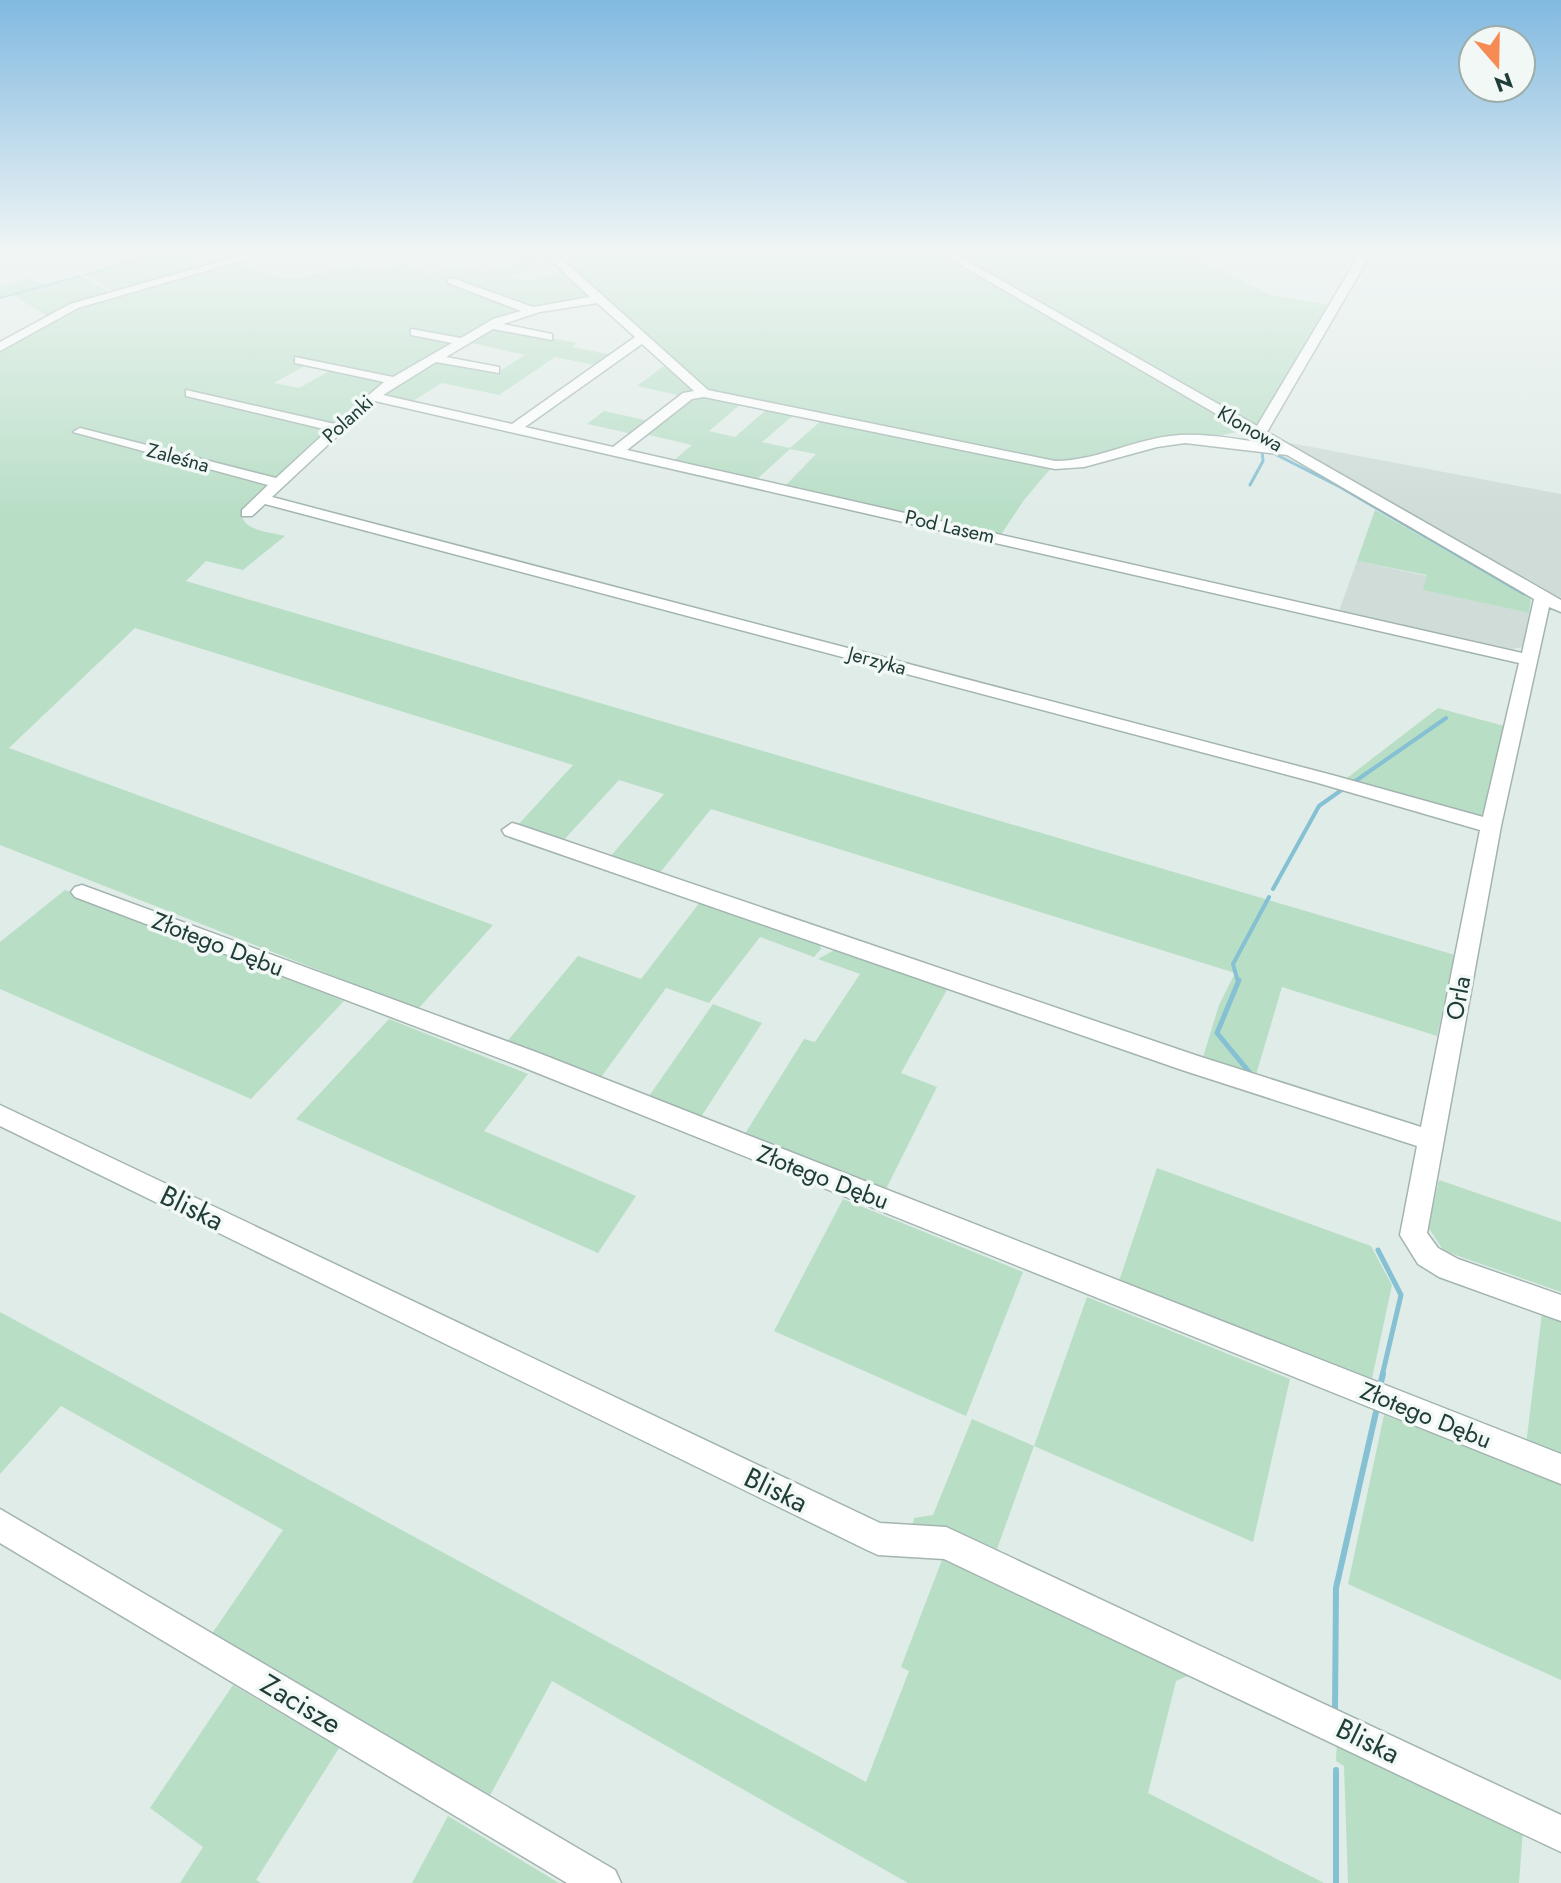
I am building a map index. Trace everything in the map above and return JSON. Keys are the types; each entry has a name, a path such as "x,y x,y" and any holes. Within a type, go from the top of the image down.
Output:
{"street":[{"path":"444,338 460,341"},
{"name":"Polanki","path":"247,513 372,396 466,338"},
{"path":"513,429 642,338 704,393"},
{"name":"Klonowa","path":"1092,338 1552,602"},
{"path":"1257,433 1316,338"},
{"path":"434,358 495,370"},
{"path":"299,360 395,381"},
{"path":"191,393 336,428"},
{"path":"617,451 688,396 704,393 1055,465 1082,463 1177,439 1287,451"},
{"name":"Pod Lasem","path":"372,396 1528,660"},
{"name":"Zaleśna","path":"80,432 277,483"},
{"name":"Jerzyka","path":"261,499 1325,779 1491,826"},
{"name":"Orla","path":"1552,602 1528,660 1491,826 1413,1235 1428,1256 1449,1268 1561,1308"},
{"path":"512,830 1190,1063 1429,1140"},
{"name":"Złotego Dębu","path":"82,892 528,1059 1561,1469"},
{"name":"Bliska","path":"0,1115 878,1539 946,1543 1561,1834"},
{"name":"Zacisze","path":"0,1525 602,1883"}],"shaded area":[{"path":"1285,442 1561,494 1561,597 1556,595"},
{"path":"1357,561 1427,576 1424,590 1529,613 1522,647 1512,649 1339,611"}],"green space":[{"path":"20,338 466,338 394,378 293,359 308,364 274,383 299,388 333,369 388,382 365,398 277,480 76,434 272,485 241,512 251,527 285,536 243,570 206,561 186,581 1455,955 1437,1036 1282,987 1256,1075 1203,1057 1219,1005 1235,973 711,809 658,875 609,858 664,794 619,780 562,842 516,827 573,765 135,628 9,748 493,925 418,1009 0,845 0,350"},
{"path":"474,338 550,338 577,343 572,347 613,355 599,366 555,357 499,395 442,383 411,402 385,396 384,393 432,363 498,372 525,355 467,342"},
{"path":"648,338 1086,338 1229,421 1237,432 1052,467 1024,500 1000,536 785,486 816,454 790,449 756,480 673,461 692,445 645,434 698,396 742,403 709,431 735,437 767,409 795,414 762,442 790,448 822,420 706,390"},
{"path":"1097,338 1310,338 1254,429"},
{"path":"664,366 696,390 682,396 637,386"},
{"path":"604,411 650,421 633,434 587,424"},
{"path":"1375,510 1531,599 1529,613 1423,590 1427,575 1357,561"},
{"path":"1438,708 1504,726 1487,815 1476,817 1358,786 1347,778"},
{"path":"65,890 344,1001 251,1099 0,989 0,942"},
{"path":"700,902 818,941 821,949 814,957 760,937 709,1003 666,988 599,1080 505,1044 578,956 641,979"},
{"path":"838,948 949,986 901,1073 937,1087 884,1193 743,1137 804,1039 815,1042 860,974 818,959"},
{"path":"713,1004 762,1023 699,1120 647,1099"},
{"path":"389,1019 528,1074 484,1131 636,1196 598,1253 296,1119"},
{"path":"1157,1168 1371,1246 1392,1285 1371,1383 1118,1284"},
{"path":"1439,1180 1561,1222 1561,1292 1444,1251 1428,1227"},
{"path":"843,1199 1023,1272 966,1416 774,1331"},
{"path":"1087,1297 1290,1379 1253,1542 1034,1446"},
{"path":"0,1312 866,1782 909,1671 901,1667 945,1552 1197,1672 1176,1681 1148,1793 1324,1883 908,1883 552,1681 487,1801 209,1638 283,1530 61,1406 0,1474"},
{"path":"1542,1313 1561,1320 1561,1459 1526,1445"},
{"path":"1384,1415 1561,1481 1561,1680 1348,1584"},
{"path":"972,1419 1034,1446 997,1549 946,1526 913,1524 914,1518 933,1515"},
{"path":"233,1685 339,1748 256,1880 261,1883 180,1883 203,1847 150,1808"},
{"path":"1337,1740 1523,1829 1519,1883 1348,1883 1344,1766 1336,1761"},
{"path":"448,1816 559,1883 412,1883"}],"waterway":[{"path":"1250,485 1263,461 1262,451"},
{"path":"1273,453 1340,487 1524,594"},
{"path":"1354,782 1446,718"},
{"path":"1273,889 1319,806 1343,789"},
{"path":"1238,982 1233,964 1269,897"},
{"path":"1239,980 1217,1033 1250,1073"},
{"path":"1378,1250 1401,1295 1382,1376"},
{"path":"1380,1386 1383,1374"},
{"path":"1335,1710 1336,1588 1376,1412"},
{"path":"1336,1770 1336,1883"}]}
